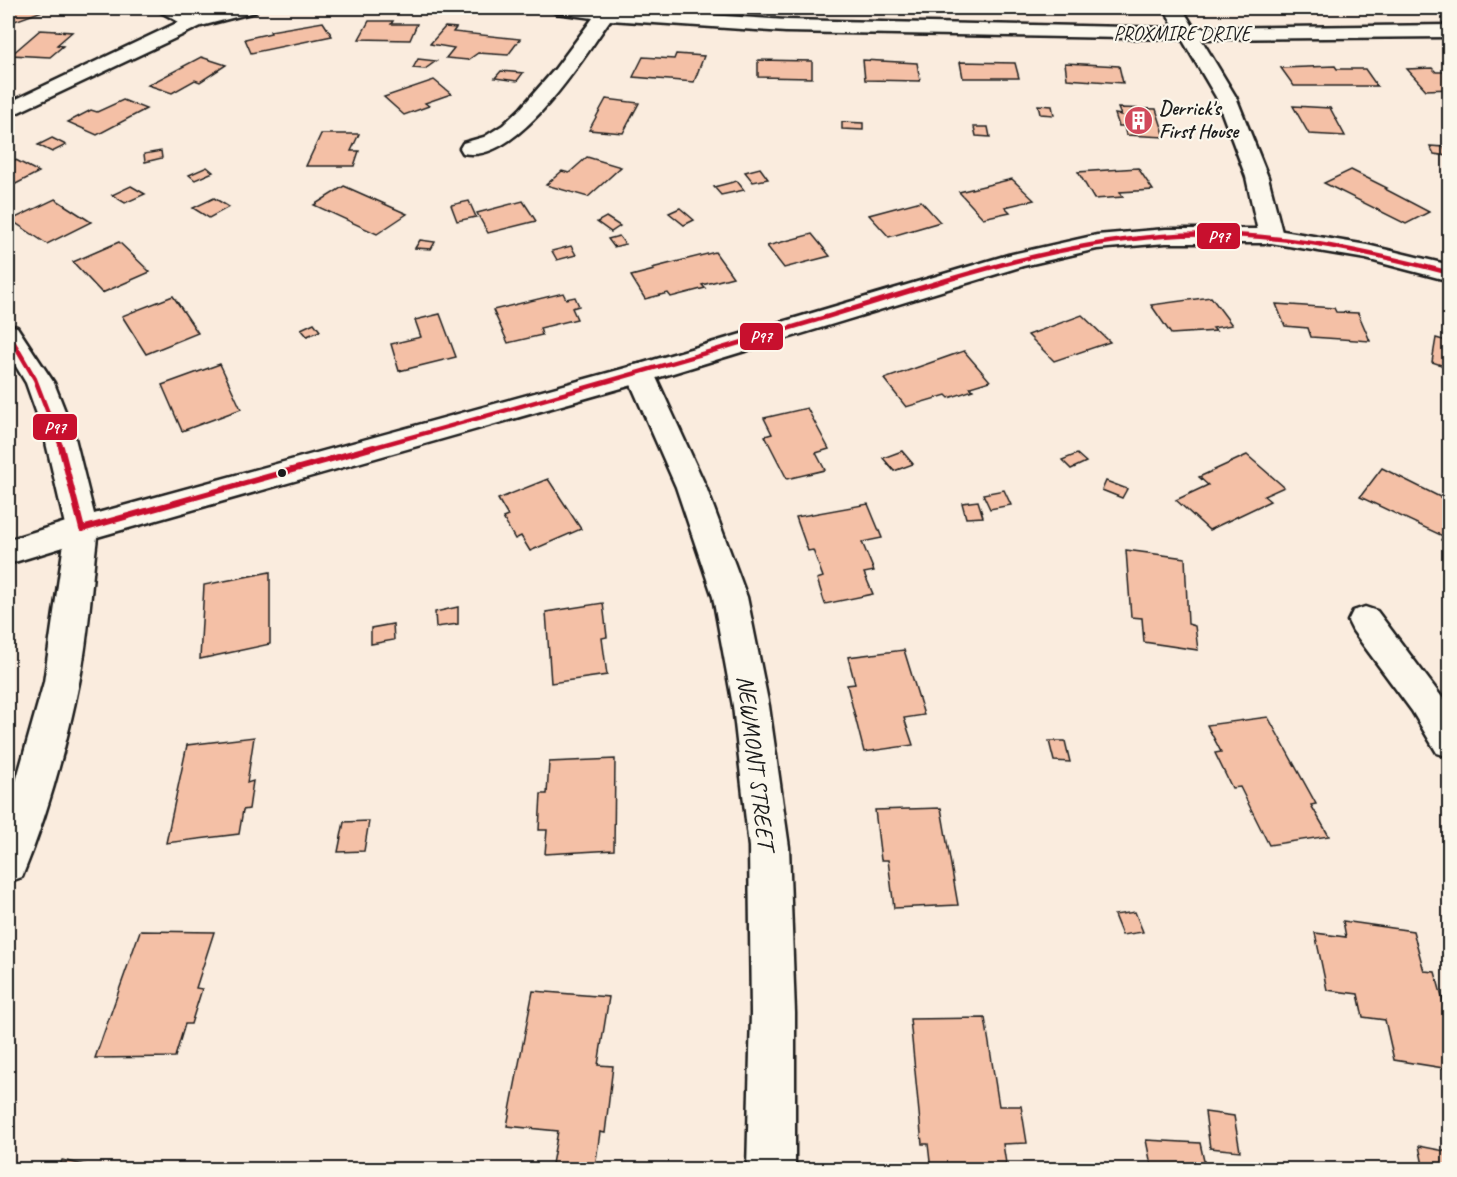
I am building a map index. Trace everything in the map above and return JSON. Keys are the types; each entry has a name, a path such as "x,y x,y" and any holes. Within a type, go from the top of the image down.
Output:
{"street":[{"path":"163,8 194,22"},
{"path":"8,111 194,22 249,8"},
{"name":"PROXMIRE DRIVE","path":"556,8 604,15 753,26 1187,34 1449,31"},
{"path":"1173,8 1230,108 1257,177 1271,236"},
{"path":"471,148 496,140 515,127 556,79 604,15"},
{"path":"8,552 82,529 640,373 1017,260 1097,242 1166,236 1271,236 1367,252 1449,273"},
{"path":"8,333 40,383 59,434 82,529 62,681 24,820 8,863"},
{"name":"NEWMONT STREET","path":"640,373 691,488 730,597 752,706 769,847 773,1013 771,1170"},
{"path":"1365,621 1425,700 1449,741"}],"building":[{"path":"8,8 48,9 15,21 8,16"},
{"path":"369,21 417,24 410,40 359,39"},
{"path":"323,22 332,36 251,53 245,39 271,33 270,31"},
{"path":"445,27 456,28 453,32 520,39 508,55 478,53 468,60 446,58 454,48 430,44"},
{"path":"40,30 72,32 57,45 63,46 50,57 11,55"},
{"path":"676,54 704,56 694,82 633,77 643,57 674,59"},
{"path":"201,57 226,65 200,82 195,80 172,93 148,85"},
{"path":"418,59 436,61 425,69 413,68"},
{"path":"758,60 812,61 812,78 758,77"},
{"path":"863,60 917,63 920,81 865,80"},
{"path":"960,62 1015,63 1019,78 963,78"},
{"path":"1065,63 1119,66 1123,83 1067,79"},
{"path":"1335,66 1337,69 1365,69 1377,86 1294,86 1281,68"},
{"path":"1432,68 1436,72 1450,72 1450,89 1426,90 1407,69"},
{"path":"501,71 523,73 517,81 495,78"},
{"path":"434,80 451,94 425,103 429,106 404,115 384,97"},
{"path":"606,99 639,103 623,133 589,130"},
{"path":"123,100 146,109 97,135 68,122 91,110 97,112"},
{"path":"1038,105 1052,106 1054,115 1040,114"},
{"path":"1293,106 1330,108 1345,136 1309,134"},
{"name":"Derrick's First House","path":"1118,108 1156,109 1165,137 1126,135 1124,126 1119,126 1115,114 1121,115"},
{"path":"842,122 863,123 863,130 842,129"},
{"path":"974,127 988,127 990,137 976,136"},
{"path":"321,134 359,134 351,151 359,151 354,166 306,166"},
{"path":"52,138 66,145 52,152 38,145"},
{"path":"1430,146 1444,147 1448,156 1434,154"},
{"path":"161,151 162,158 145,162 144,154"},
{"path":"8,156 39,172 8,188"},
{"path":"587,157 621,167 588,197 546,185 562,171 569,173"},
{"path":"207,167 213,172 195,180 189,175"},
{"path":"760,168 768,179 753,182 745,172"},
{"path":"1138,168 1153,190 1120,192 1123,197 1094,199 1078,172"},
{"path":"1351,170 1429,212 1406,224 1324,183"},
{"path":"1012,179 1034,200 1005,207 1010,212 983,218 959,192"},
{"path":"737,181 744,190 721,195 714,187"},
{"path":"131,186 145,194 125,203 112,195"},
{"path":"344,186 407,214 377,234 314,205"},
{"path":"214,198 229,207 209,218 193,208"},
{"path":"55,199 91,222 47,244 11,220"},
{"path":"469,201 476,217 457,221 451,205"},
{"path":"523,201 536,221 488,233 477,213"},
{"path":"921,201 940,222 889,237 869,215"},
{"path":"680,208 694,220 684,225 669,213"},
{"path":"606,217 620,226 611,232 597,222"},
{"path":"812,234 830,256 784,268 767,246"},
{"path":"619,236 625,244 614,247 608,239"},
{"path":"420,240 435,242 431,249 415,248"},
{"path":"119,242 150,272 102,293 73,262"},
{"path":"571,246 576,255 557,260 552,251"},
{"path":"715,252 733,277 702,285 705,288 671,297 668,293 645,299 631,276 654,270 652,268"},
{"path":"563,293 566,299 575,297 579,306 572,308 577,319 540,328 542,335 508,343 493,310"},
{"path":"173,296 198,333 146,354 122,316"},
{"path":"1211,297 1232,325 1213,328 1216,331 1171,334 1151,305"},
{"path":"1276,304 1334,308 1336,312 1358,313 1370,341 1311,337 1308,328 1285,326"},
{"path":"440,314 456,357 399,371 391,344 421,337 415,320"},
{"path":"1082,315 1110,342 1054,361 1028,335"},
{"path":"314,323 320,331 307,336 301,329"},
{"path":"1436,338 1450,342 1450,368 1432,362"},
{"path":"964,351 990,381 970,387 973,390 949,398 946,395 906,407 884,379"},
{"path":"220,364 241,409 182,431 162,385"},
{"path":"807,408 829,449 816,453 825,470 787,479 765,436 772,434 764,418"},
{"path":"902,451 913,464 894,471 883,458"},
{"path":"1077,454 1086,462 1071,469 1062,460"},
{"path":"1247,455 1284,487 1264,496 1270,501 1209,530 1176,500 1208,485 1199,477"},
{"path":"1382,468 1450,502 1450,544 1441,540 1443,536 1360,497"},
{"path":"548,479 581,529 530,551 521,536 515,539 503,518 508,516 498,499"},
{"path":"1106,481 1127,489 1122,498 1102,490"},
{"path":"1004,490 1011,505 990,509 983,494"},
{"path":"978,501 983,517 966,518 962,503"},
{"path":"868,504 882,538 862,542 874,571 864,573 873,594 825,604 817,579 823,577 813,550 808,551 796,517"},
{"path":"1126,550 1185,558 1188,624 1195,626 1198,650 1144,642 1142,618 1131,617"},
{"path":"270,572 270,644 200,659 204,585"},
{"path":"603,603 607,637 602,638 607,675 551,683 546,612"},
{"path":"458,607 458,624 436,627 435,612"},
{"path":"393,624 394,640 371,644 371,628"},
{"path":"904,650 924,715 904,718 913,745 864,752 847,685 855,684 848,657"},
{"path":"1268,717 1316,804 1311,805 1329,836 1269,845 1240,787 1232,788 1215,753 1221,752 1207,725"},
{"path":"254,737 247,783 253,781 249,809 243,810 239,834 166,843 187,745"},
{"path":"1049,741 1065,741 1070,762 1054,761"},
{"path":"615,759 614,850 545,854 547,830 539,830 541,794 547,794 549,762"},
{"path":"941,808 958,905 894,908 888,860 881,860 875,810"},
{"path":"369,821 364,851 338,852 344,822"},
{"path":"1135,912 1143,932 1122,935 1114,915"},
{"path":"1343,921 1413,931 1424,971 1435,972 1450,1026 1450,1069 1394,1060 1385,1020 1363,1017 1358,994 1327,990 1315,933 1346,937"},
{"path":"140,931 214,932 196,988 202,989 191,1024 185,1024 175,1057 95,1058"},
{"path":"533,991 609,997 598,1065 613,1066 605,1133 600,1132 595,1168 552,1164 558,1131 507,1126"},
{"path":"985,1018 999,1106 1021,1106 1027,1143 1003,1144 1007,1170 931,1170 928,1144 922,1144 910,1019"},
{"path":"1205,1112 1234,1116 1240,1151 1210,1148"},
{"path":"1146,1140 1200,1143 1206,1170 1152,1170"},
{"path":"1419,1146 1450,1152 1450,1170 1424,1170"},
{"path":"62,1160 106,1170 58,1170"}],"transit line":[{"name":"P97","path":"82,529 640,373 1017,260 1097,242 1166,236 1271,236 1367,252 1450,273"},
{"name":"P97","path":"8,333 23,355 46,402 55,427 82,529"}],"place":[{"name":"Derrick's First House","path":"1138,120"}]}
